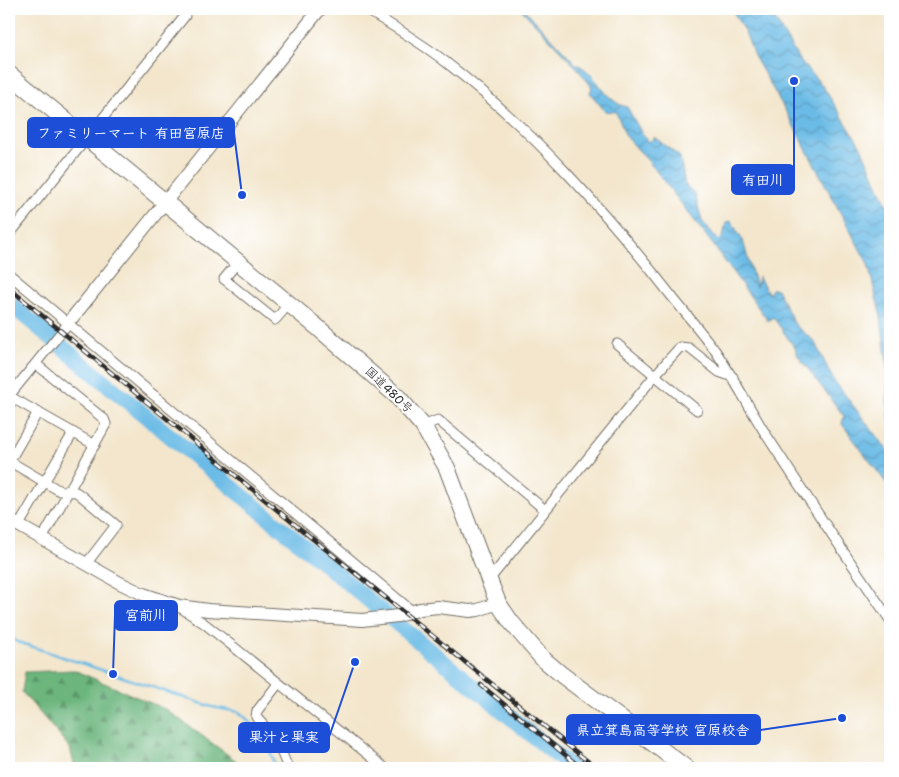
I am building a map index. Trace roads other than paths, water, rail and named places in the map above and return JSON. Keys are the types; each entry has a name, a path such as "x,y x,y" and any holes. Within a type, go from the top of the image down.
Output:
{"highway":[{"name":"国道480号","path":"9,74 358,360 397,396 423,426 447,468 498,603 524,639 562,675 686,768"}],"street":[{"path":"95,445 38,412 10,393 36,364 320,9"},
{"path":"366,9 407,34 446,62 534,138 592,200 656,275 714,349 733,377 764,432 890,620"},
{"path":"9,235 185,16"},
{"path":"9,274 70,321 412,611"},
{"path":"616,344 656,374 697,410"},
{"path":"489,580 680,347 685,347 719,372 733,377"},
{"path":"36,364 105,421 105,426 95,445 42,539"},
{"path":"38,412 9,461 60,491 76,492 116,525 86,564"},
{"path":"423,426 438,420 545,510"},
{"path":"73,433 45,482 14,522 132,589 178,606 208,610 351,620 385,619 412,611 438,607 478,610 498,603"},
{"path":"178,606 205,624 385,768"},
{"path":"278,684 257,711 256,717 276,739 288,768"}],"water":[{"path":"521,9 524,9 576,64 590,73 612,99 627,107 644,137 650,142 654,137 680,157 685,185 695,194 702,221 719,241 723,237 726,223 731,221 743,241 756,287 758,276 769,294 772,289 777,289 795,325 814,341 833,379 890,454 890,488 842,424 844,416 798,356 795,348 773,317 768,321 711,242 650,163 626,136 616,112 605,111 590,93 592,87 577,68"},
{"path":"732,9 769,9 799,60 822,85 860,145 890,211 890,424 887,400 888,373 881,317 868,264 754,56 747,37"}],"waterway":[{"path":"9,303 572,768"},
{"path":"9,633 15,641 212,707 239,712 267,743 276,768"}],"railway":[{"path":"9,288 282,514 596,768"},
{"path":"481,685 581,768"}],"place":[{"name":"有田川","path":"794,81"},
{"name":"ファミリーマート 有田宮原店","path":"242,195"},
{"name":"果汁と果実","path":"355,662"},
{"name":"宮前川","path":"113,674"},
{"name":"県立箕島高等学校 宮原校舎","path":"842,718"}]}
